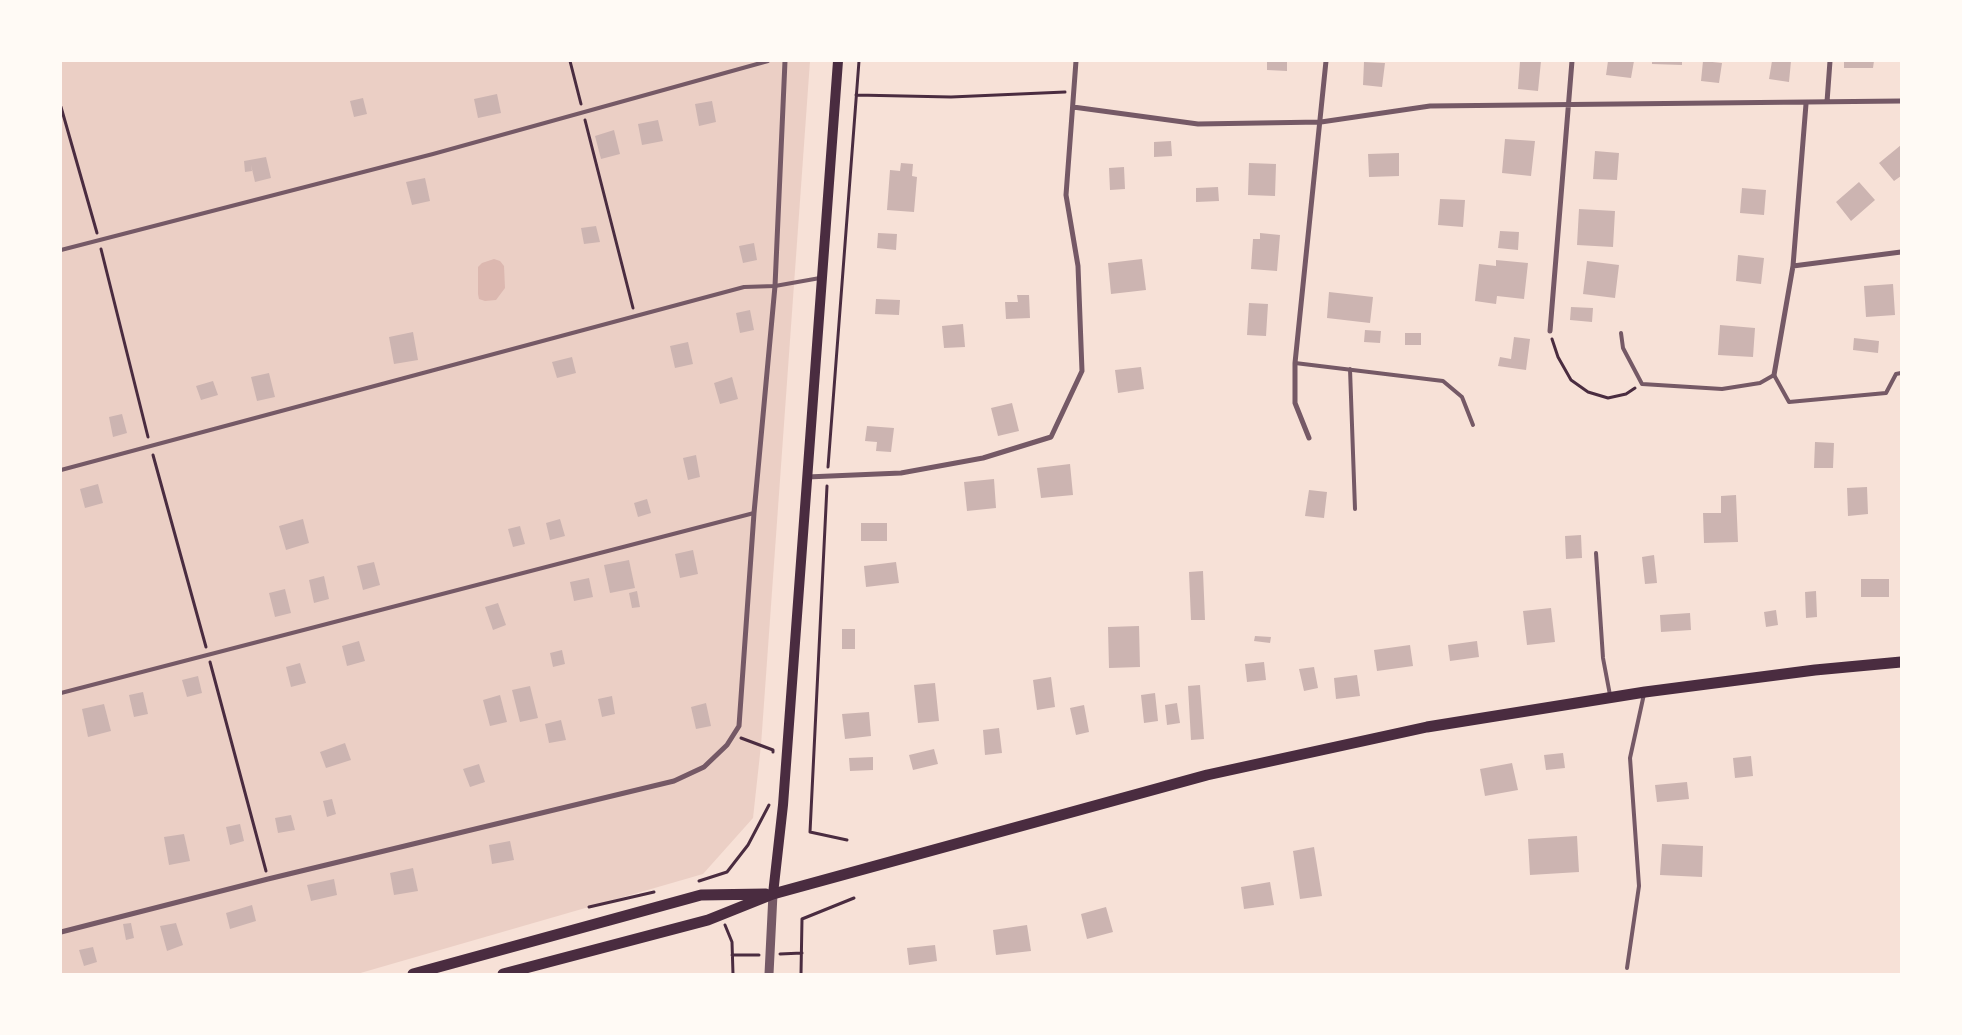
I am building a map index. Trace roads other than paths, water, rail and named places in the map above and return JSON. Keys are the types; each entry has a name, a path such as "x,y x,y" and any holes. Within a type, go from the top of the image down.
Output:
{"main road":[{"path":"773,894 783,805 838,61"},
{"path":"503,974 708,920 773,894 1207,775 1427,728 1610,697 1815,670 1901,662"},
{"path":"413,974 701,895 773,894"}],"street":[{"path":"61,932 268,879 674,781 704,767 727,746 739,726 754,513 776,286 784,61"},
{"path":"807,477 901,473 983,458 1052,437 1082,371 1078,266 1066,195 1076,61"},
{"path":"1309,438 1295,403 1295,363 1326,61"},
{"path":"1550,332 1572,61"},
{"path":"1827,102 1830,61"},
{"path":"1073,107 1198,124 1321,122 1430,106 1806,104 1901,101"},
{"path":"1774,374 1793,266 1806,104"},
{"path":"1793,266 1901,252"},
{"path":"769,974 773,894"}],"lane":[{"path":"61,250 584,112 768,61"},
{"path":"61,470 744,287 776,286 822,277"},
{"path":"1621,333 1623,348 1642,384 1722,389 1760,383 1774,374 1789,402 1886,393 1896,374 1901,373"},
{"path":"1295,363 1443,381 1462,397 1473,425"},
{"path":"1350,369 1355,510"},
{"path":"61,693 754,513"},
{"path":"1596,553 1603,658 1610,697"},
{"path":"1627,968 1639,886 1630,758 1645,692"}]}
